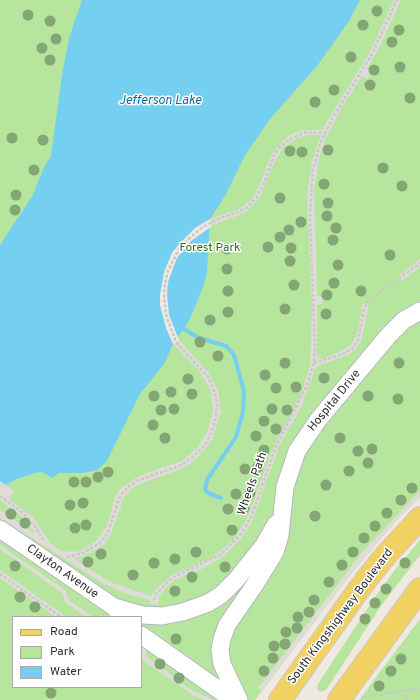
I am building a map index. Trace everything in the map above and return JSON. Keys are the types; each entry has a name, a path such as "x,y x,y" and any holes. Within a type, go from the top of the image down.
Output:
{"main road":[{"name":"South Kingshighway Boulevard","path":"280,700 365,581 386,555 420,518"},
{"path":"338,700 420,588"}],"street":[{"name":"Hospital Drive","path":"239,700 222,664 220,650 222,638 227,625 258,581 275,552 280,535 281,510 289,470 306,436 396,326 420,311"},
{"name":"Hospital Drive","path":"118,612 162,616 183,612 208,603 221,595 250,563 268,539 281,510"},
{"name":"Clayton Avenue","path":"0,529 118,612"},
{"path":"142,636 233,700"}],"path":[{"name":"Wheels Path","path":"155,596 165,584 177,575 220,555 242,533 252,515 275,449 302,396 314,363 314,304 310,197 313,170 325,133 333,117 372,54 397,0"},
{"path":"66,557 83,553 101,542 108,533 120,496 128,487 139,480 182,465 194,456 205,445 216,418 217,403 209,378 176,342 168,324 164,305 165,283 168,271 178,251 193,234 212,222 236,214 246,208 256,198 263,186 274,155 280,147 290,139 306,132 325,133"},
{"path":"314,363 343,354 352,349 358,340 368,301 420,263"},
{"path":"0,496 22,512 37,528 44,542"},
{"path":"0,574 60,616"},
{"path":"364,697 420,688"},
{"path":"397,692 409,700"}],"green space":[{"name":"Forest Park","path":"0,0 420,0 420,497 397,520 347,579 255,700 0,700"},
{"path":"420,540 420,555 381,606 326,690 319,692 317,688 318,684 373,600 394,571"},
{"path":"420,619 420,700 359,700 389,660"}],"shaded area":[{"path":"394,0 401,0 381,44 367,69 372,72 367,79 362,76 342,107 325,140 320,155 314,189 317,296 322,297 322,304 317,305 317,355 321,359 340,352 351,345 357,334 363,303 369,305 361,342 354,351 348,355 315,368 302,406 280,444 251,524 244,535 224,556 204,568 174,580 159,596 158,605 150,604 150,600 130,595 104,584 0,518 0,510 33,533 34,531 21,516 0,500 0,481 14,491 9,499 33,517 50,543 61,551 74,552 83,550 95,542 107,526 115,497 121,488 139,476 183,460 199,446 208,430 213,410 210,389 198,369 173,344 179,340 208,372 218,390 221,412 212,440 200,455 186,467 135,486 124,497 110,536 102,546 81,557 73,558 110,582 151,596 160,585 172,575 213,557 234,539 248,517 271,453 302,392 310,365 312,309 307,195 312,161 321,135 309,135 297,138 283,148 273,165 260,197 246,212 214,225 210,219 237,210 252,199 259,187 271,155 288,136 302,130 323,130 330,116 369,54"},
{"path":"420,259 420,267 402,281 398,276"},
{"path":"420,491 420,497 397,520 347,579 262,690 258,688 363,551"},
{"path":"0,545 65,590 69,600 92,616 85,616 65,602 62,593 0,549"},
{"path":"0,570 66,616 55,616 0,578"},
{"path":"142,645 148,650 145,655 193,691 215,700 204,700 193,695 142,660"}],"water":[{"name":"Jefferson Lake","path":"82,0 360,0 349,21 317,66 270,119 245,155 226,194 210,219 207,273 189,321 173,344 164,364 140,394 107,461 97,470 83,473 59,473 52,478 42,472 35,473 17,479 6,485 0,481 0,245 33,195 44,167 51,156 62,75 69,38"}],"pier":[{"path":"210,219 212,226 191,241 177,258 168,282 167,294 169,315 179,340 173,344 166,328 160,305 160,295 164,272 172,253 179,244 195,228"}],"waterway":[{"path":"184,329 199,338 226,346 234,355 244,391 243,412 236,437 207,480 205,490 210,494 221,498"}]}
